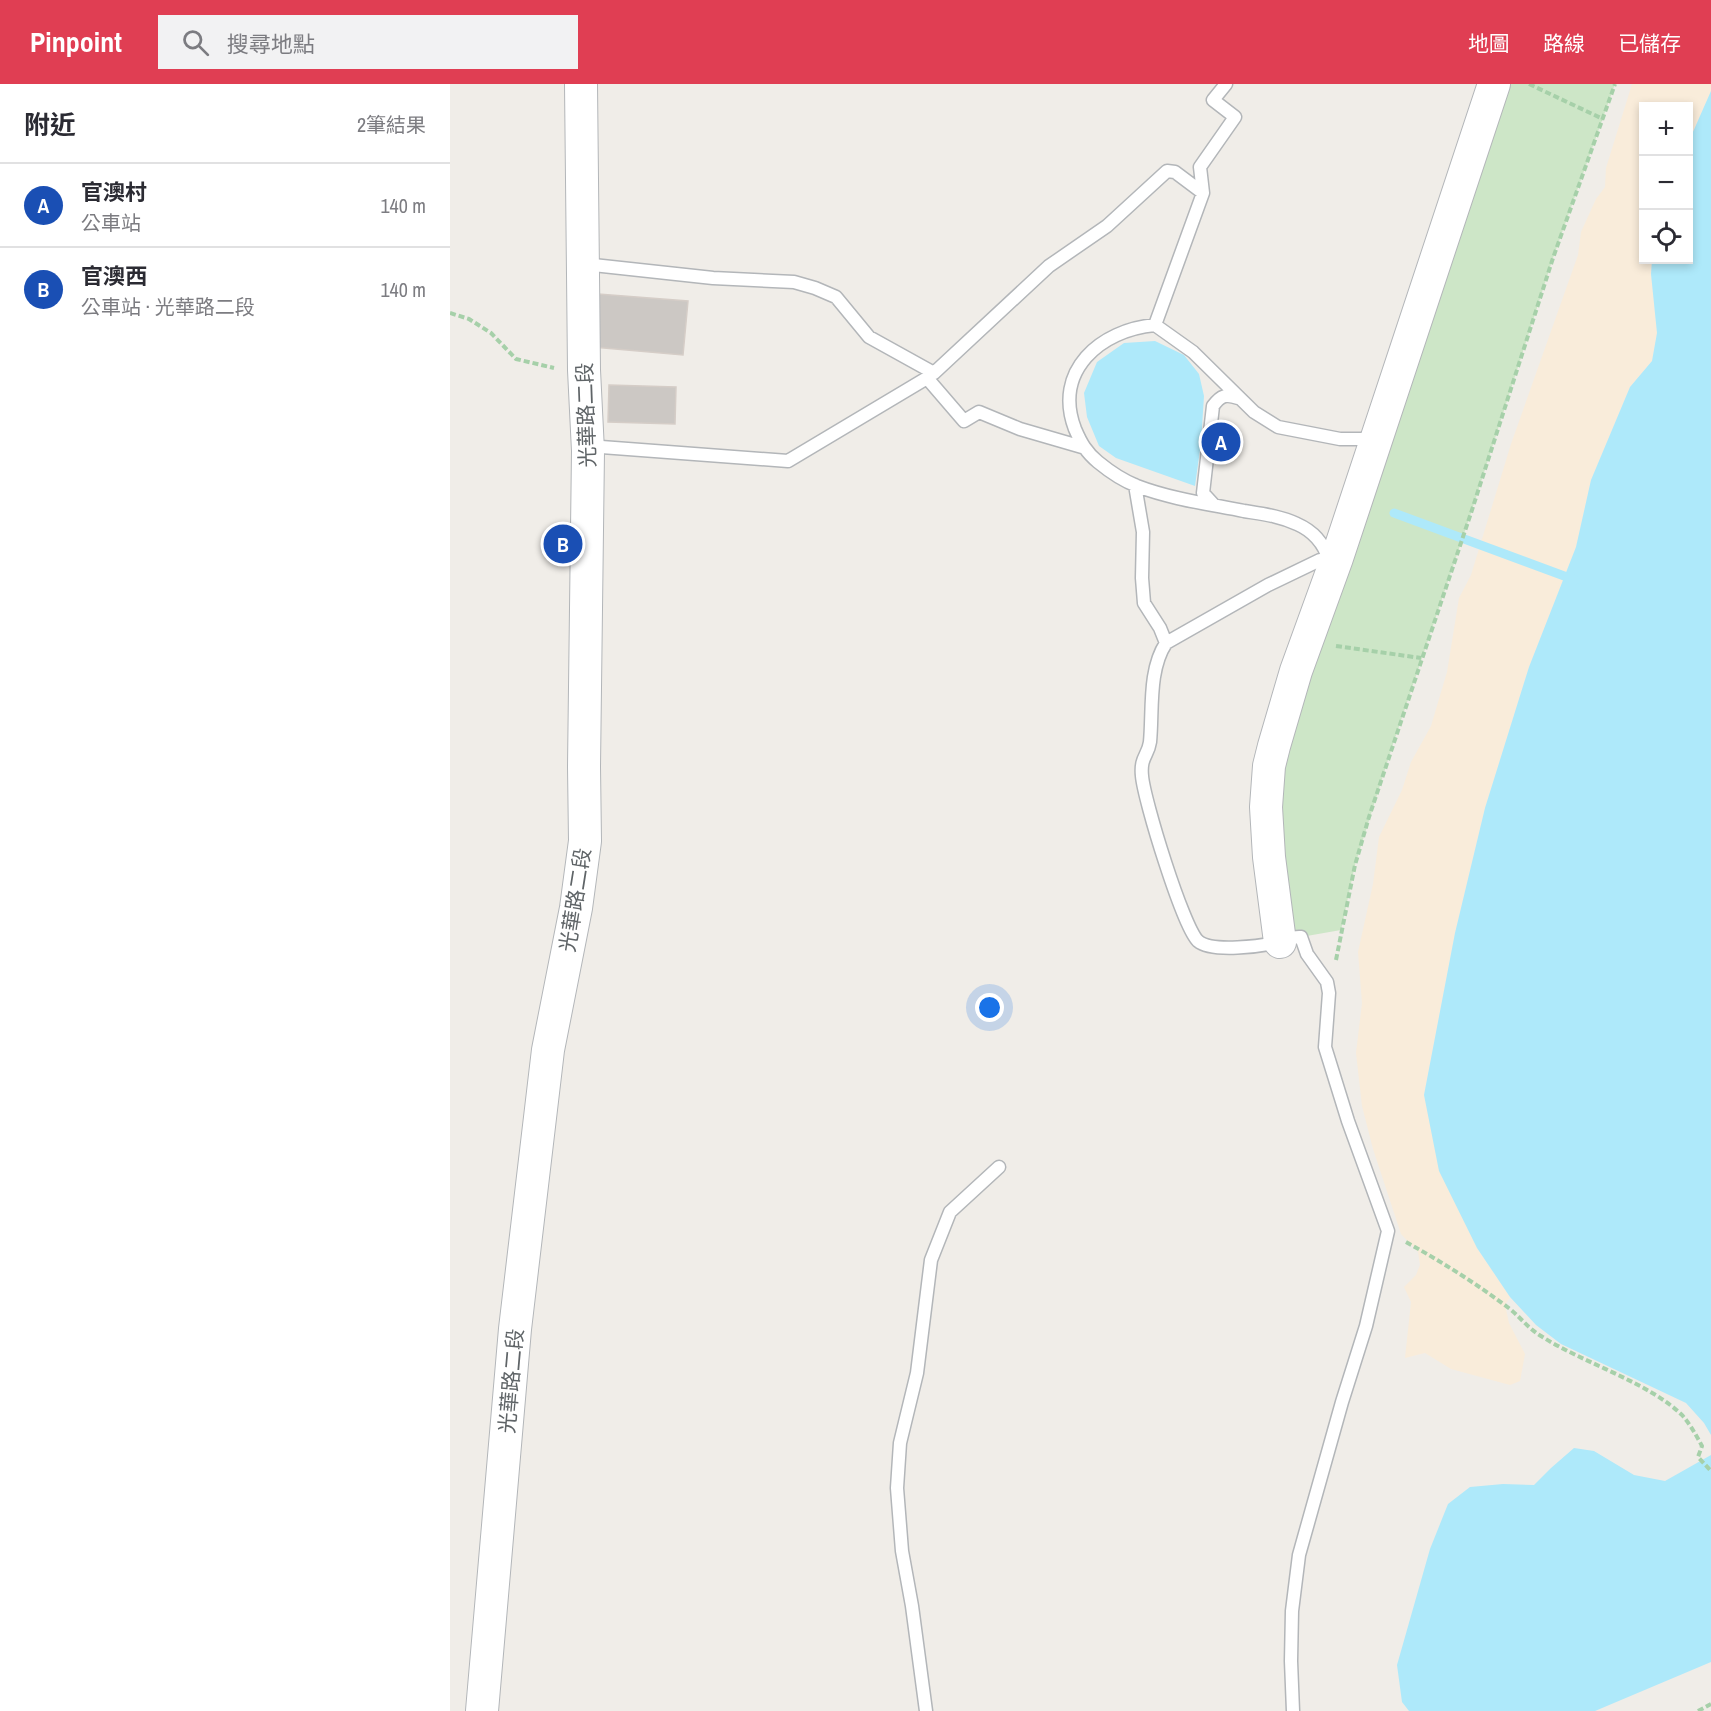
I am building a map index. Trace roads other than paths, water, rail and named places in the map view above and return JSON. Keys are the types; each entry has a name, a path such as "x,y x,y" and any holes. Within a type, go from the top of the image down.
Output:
{"street":[{"name":"光華路二段","path":"482,1711 515,1329 541,1108 548,1050 576,908 585,841 588,446 584,370 581,84"},
{"path":"1280,942 1269,858 1266,807 1269,766 1279,724 1494,84"}],"lane":[{"path":"1155,325 1203,193 1200,167 1235,117 1213,100 1226,84"},
{"path":"588,446 788,460 931,376 1049,266 1107,226 1167,171 1175,172 1203,193"},
{"path":"583,264 713,278 794,282 805,285 836,297 869,337 931,376 964,422 979,412 1020,429 1082,447"},
{"path":"1330,567 1325,548 1314,535 1299,525 1281,518 1183,498 1136,485 1099,463 1082,447 1069,413 1070,386 1083,359 1100,344 1134,327 1155,325 1192,352 1254,412 1278,427 1340,439 1368,439 1378,432"},
{"path":"1214,504 1203,493 1214,406 1219,398 1227,394 1240,398"},
{"path":"1136,485 1143,532 1144,603 1160,628 1166,643"},
{"path":"1293,1711 1292,1611 1299,1555 1366,1326 1388,1231 1348,1121 1325,1047 1329,993 1327,982 1307,954 1301,938 1294,936 1280,942 1247,946 1213,946 1199,942 1190,930 1165,863 1142,780 1141,761 1150,744 1155,674 1160,652 1166,643 1268,585 1320,560 1330,567"},
{"path":"926,1711 902,1551 897,1488 900,1443 917,1372 931,1260 950,1212 999,1167"}],"water":[{"path":"1711,91 1711,1435 1704,1423 1686,1403 1561,1344 1536,1325 1510,1297 1477,1248 1439,1171 1424,1095 1455,933 1485,808 1529,667 1576,547 1591,480 1630,387 1652,361 1657,333 1652,264 1693,264 1693,132"},
{"path":"1155,341 1184,355 1199,374 1204,396 1195,486 1116,458 1099,446 1087,417 1084,393 1097,362 1124,343"},
{"path":"1574,1448 1594,1451 1634,1475 1665,1481 1711,1455 1711,1662 1595,1711 1409,1711 1402,1702 1397,1665 1430,1549 1448,1504 1470,1487 1503,1484 1534,1485"}],"waterway":[{"path":"1394,513 1575,580"}],"place":[{"name":"官澳村","path":"1221,442"},
{"name":"官澳西","path":"563,544"}]}
